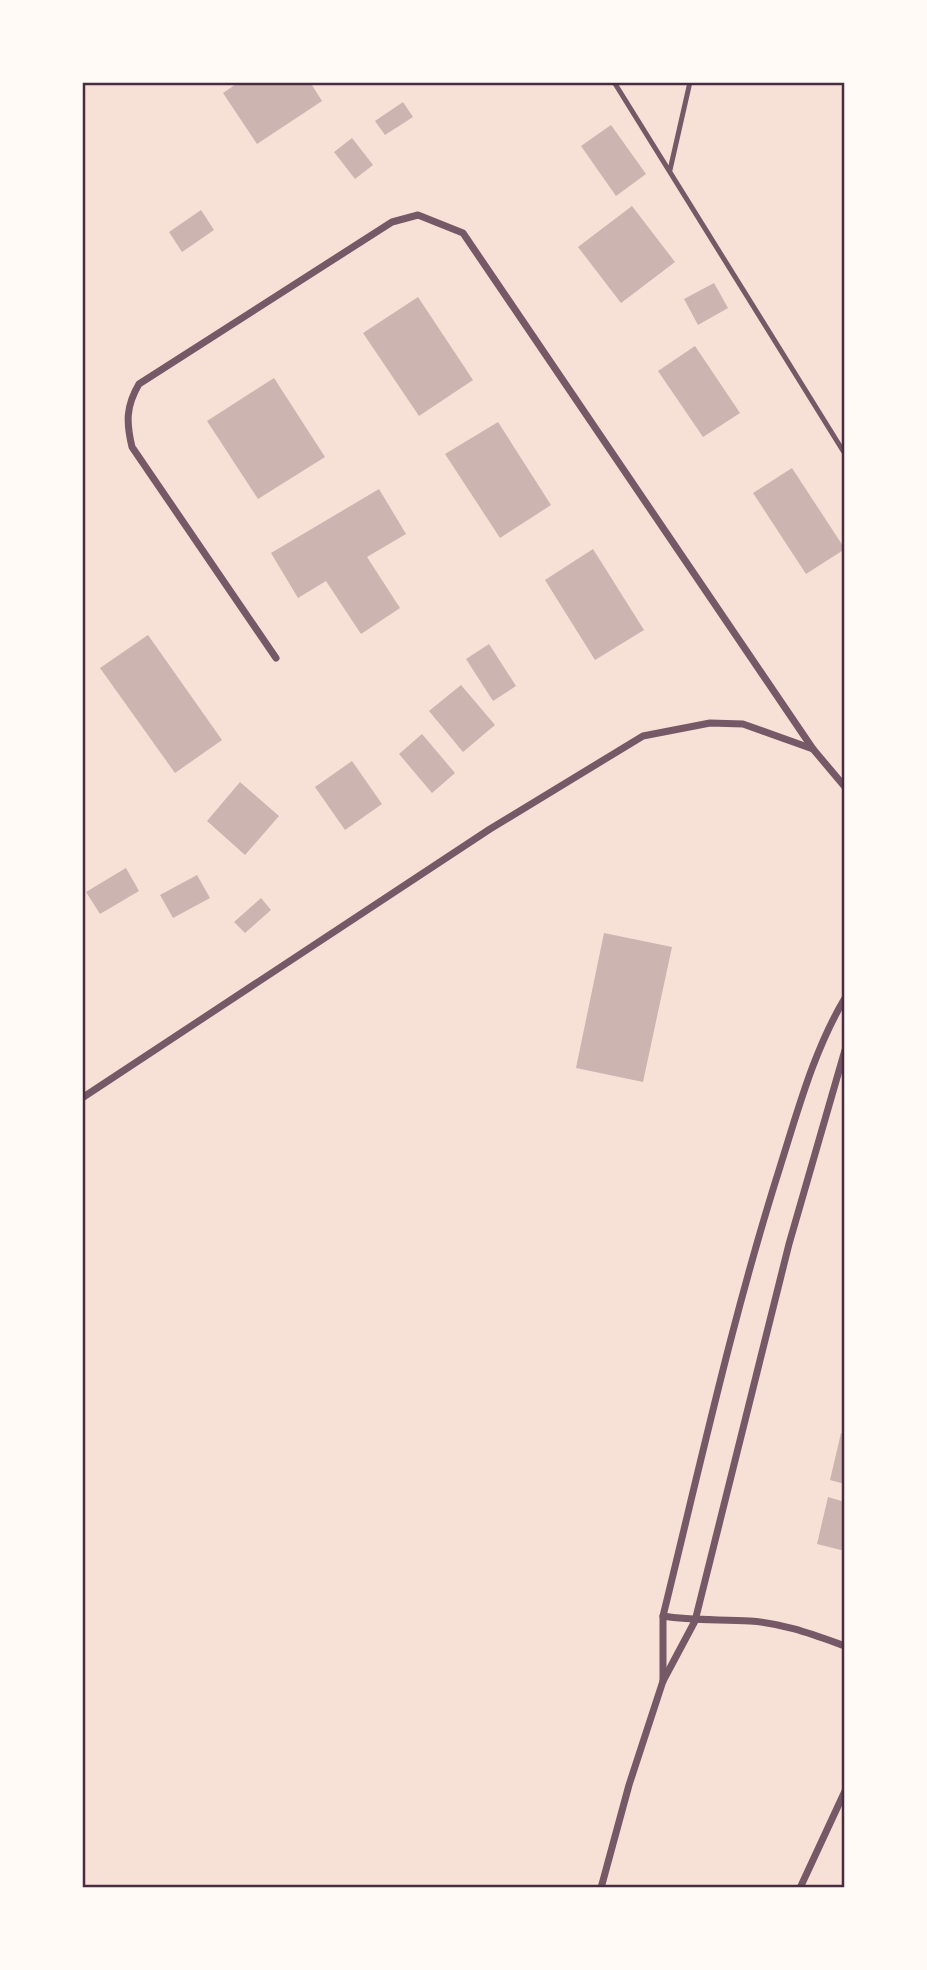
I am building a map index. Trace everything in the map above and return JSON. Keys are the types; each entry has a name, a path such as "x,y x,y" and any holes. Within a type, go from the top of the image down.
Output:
{"street":[{"path":"276,658 132,447 127,427 128,402 139,384 392,222 418,215 463,233 813,749 845,787"},
{"path":"82,1098 490,830 643,736 710,723 744,724 813,749"},
{"path":"663,1681 663,1616 757,1241 803,1095 830,1023 845,998"},
{"path":"601,1888 663,1681 695,1621 789,1244 845,1050"},
{"path":"663,1616 695,1621 751,1621 791,1627 845,1646"},
{"path":"800,1888 845,1791"}],"lane":[{"path":"614,82 845,454"},
{"path":"670,170 690,82"}],"building":[{"path":"239,82 310,82 322,101 257,144 223,93"},
{"path":"403,102 413,117 385,135 375,121"},
{"path":"611,125 646,174 616,196 581,146"},
{"path":"352,138 373,165 355,179 334,152"},
{"path":"632,206 675,262 621,303 578,247"},
{"path":"201,210 214,230 182,252 169,232"},
{"path":"714,283 728,308 698,325 684,299"},
{"path":"418,297 473,380 419,416 363,333"},
{"path":"695,346 740,413 703,437 658,371"},
{"path":"274,378 325,457 258,499 207,421"},
{"path":"498,422 551,505 500,538 445,454"},
{"path":"792,468 845,549 806,574 753,493"},
{"path":"379,489 406,534 367,557 400,608 361,634 326,581 298,598 271,553"},
{"path":"593,549 644,630 595,660 545,580"},
{"path":"148,635 222,740 175,773 100,668"},
{"path":"489,644 516,686 493,701 466,659"},
{"path":"461,685 495,725 463,752 429,711"},
{"path":"422,734 455,773 432,793 399,754"},
{"path":"352,761 382,804 345,830 315,787"},
{"path":"240,782 279,816 245,855 207,821"},
{"path":"126,868 139,891 100,914 86,892"},
{"path":"197,875 210,898 173,918 160,895"},
{"path":"261,898 271,910 245,933 234,922"},
{"path":"604,933 672,947 643,1082 576,1068"},
{"path":"841,1433 845,1434 845,1484 830,1480"},
{"path":"828,1497 845,1502 845,1551 817,1544"}]}
